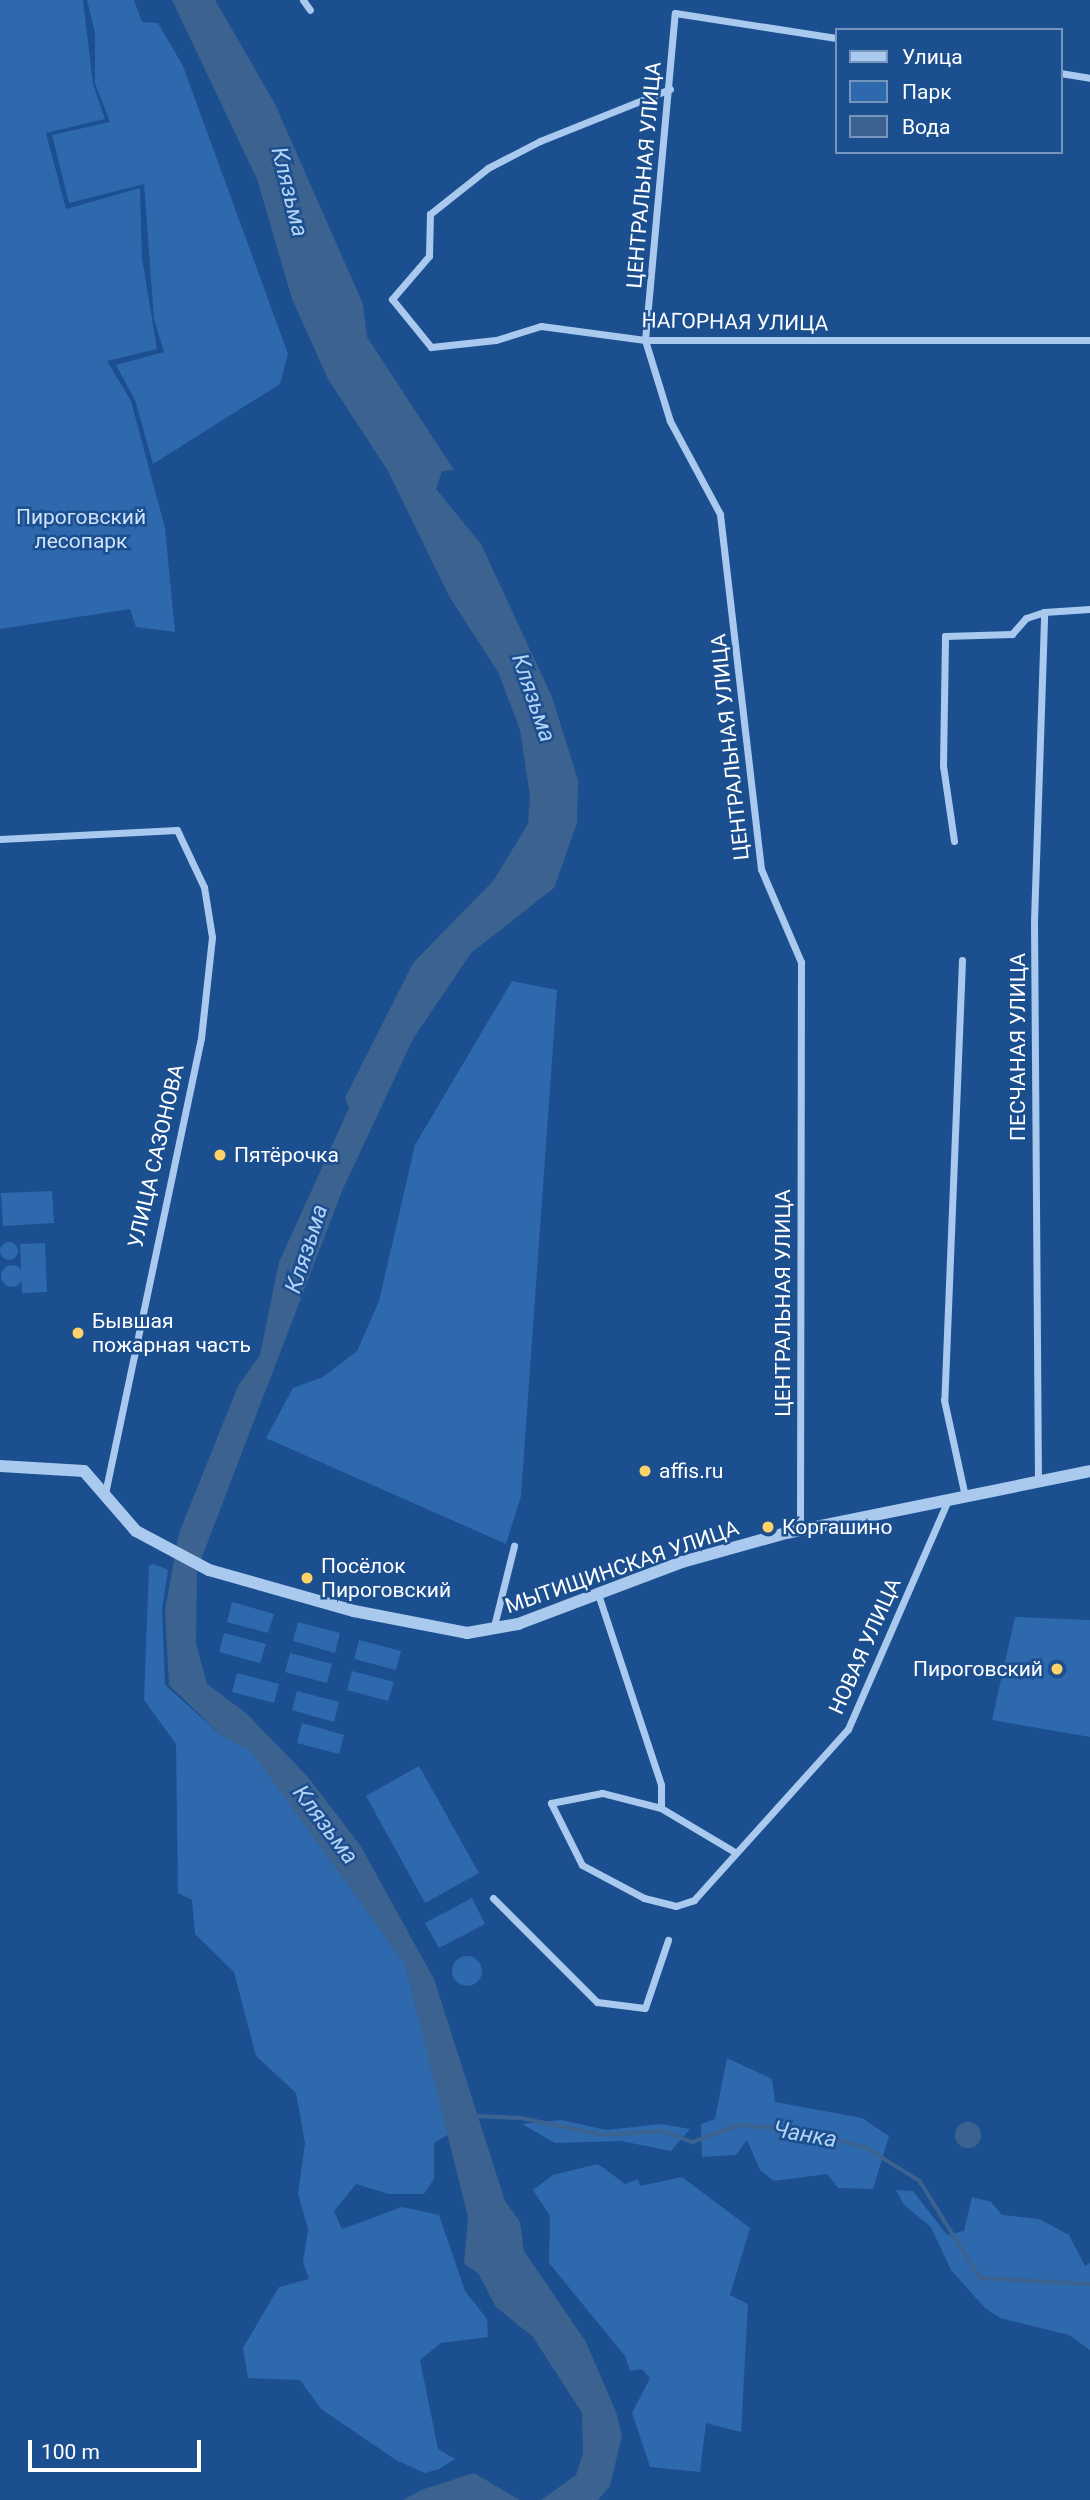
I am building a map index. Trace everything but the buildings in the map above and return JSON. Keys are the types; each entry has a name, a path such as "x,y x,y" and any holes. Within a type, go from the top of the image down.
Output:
{"street":[{"path":"303,0 310,10"},
{"name":"ЦЕНТРАЛЬНАЯ УЛИЦА","path":"800,1530 801,962 761,869 720,514 670,421 645,340 676,13 834,38"},
{"path":"1062,74 1090,78"},
{"name":"НАГОРНАЯ УЛИЦА","path":"670,89 540,141 488,168 430,214 429,256 392,294 400,310 431,347 496,340 541,326 645,340 1090,341"},
{"path":"954,841 943,766 945,636 1012,634 1026,618 1044,612 1090,609"},
{"name":"ПЕСЧАНАЯ УЛИЦА","path":"1038,1481 1034,921 1044,612"},
{"name":"УЛИЦА САЗОНОВА","path":"0,839 177,830 204,887 212,937 208,996 105,1494"},
{"path":"962,960 944,1399 965,1496"},
{"path":"0,1466 71,1466 105,1494"},
{"name":"МЫТИЩИНСКАЯ УЛИЦА","path":"105,1494 160,1549 209,1570 433,1630 492,1632 682,1562 800,1530 1090,1471"},
{"name":"НОВАЯ УЛИЦА","path":"661,1808 602,1793 551,1803 582,1865 644,1898 676,1906 694,1900 733,1851 748,1845 848,1729 948,1500"},
{"path":"492,1632 514,1546"},
{"path":"598,1594 661,1785 661,1808 733,1851"},
{"path":"493,1898 597,2002 645,2008 668,1940"}],"green space":[{"name":"Пироговский лесопарк","path":"0,0 83,0 93,84 105,119 46,133 66,209 140,188 142,258 157,349 107,361 131,401 165,528 175,632 136,627 130,609 0,629"},
{"path":"87,0 134,0 142,22 158,23 183,66 288,354 280,384 153,464 135,400 116,365 164,352 154,319 144,184 69,203 52,135 110,122 95,83 95,33"},
{"path":"512,981 557,990 521,1496 506,1544 266,1438 293,1388 323,1377 357,1351 379,1301 415,1145"},
{"path":"52,1191 54,1223 3,1226 1,1193"},
{"path":"5,1242 13,1242 18,1251 16,1258 5,1260 0,1255 0,1247"},
{"path":"45,1243 47,1292 22,1293 20,1244"},
{"path":"12,1265 20,1268 23,1276 20,1284 12,1287 4,1284 1,1276 4,1268"},
{"path":"154,1564 168,1570 162,1610 165,1685 221,1735 251,1750 405,1964 449,2134 434,2143 434,2179 424,2194 389,2194 356,2184 334,2211 342,2229 402,2207 439,2215 465,2291 487,2319 488,2337 441,2343 420,2360 438,2449 455,2459 439,2469 425,2473 396,2460 321,2409 300,2380 248,2378 243,2348 279,2287 309,2279 303,2262 308,2229 298,2194 305,2143 296,2093 256,2056 234,1972 195,1934 192,1900 178,1893 176,1744 144,1700 149,1565"},
{"path":"232,1602 274,1614 268,1633 227,1622"},
{"path":"1015,1617 1090,1620 1090,1737 992,1720"},
{"path":"298,1622 340,1633 335,1653 293,1641"},
{"path":"224,1633 266,1644 260,1663 219,1652"},
{"path":"359,1640 401,1651 396,1670 354,1659"},
{"path":"290,1653 332,1664 327,1683 285,1672"},
{"path":"352,1671 394,1682 388,1701 347,1690"},
{"path":"237,1673 279,1684 274,1703 232,1692"},
{"path":"297,1691 339,1702 334,1722 292,1710"},
{"path":"302,1723 344,1735 339,1754 297,1743"},
{"path":"419,1766 479,1873 425,1903 366,1796"},
{"path":"472,1898 485,1924 439,1948 425,1923"},
{"path":"467,1956 473,1957 481,1965 481,1977 473,1985 467,1986 461,1985 453,1977 452,1971 453,1965 461,1957"},
{"path":"727,2058 772,2079 775,2102 862,2118 889,2136 873,2189 838,2188 827,2174 774,2181 760,2170 747,2140 736,2155 702,2157 701,2124 715,2119"},
{"path":"561,2120 606,2130 661,2124 690,2129 671,2151 621,2141 555,2143 522,2124"},
{"path":"598,2164 625,2184 638,2179 640,2186 682,2177 750,2228 730,2295 748,2304 741,2432 706,2423 700,2472 650,2467 632,2413 650,2378 642,2369 630,2371 625,2356 549,2263 550,2216 533,2190 553,2175"},
{"path":"896,2190 913,2191 947,2235 964,2231 972,2197 991,2202 1002,2215 1039,2219 1069,2235 1085,2266 1090,2263 1090,2350 1069,2335 1000,2318 985,2308 951,2270 931,2227 904,2205"}],"water":[{"name":"Клязьма","path":"172,0 215,0 275,104 363,304 367,337 454,470 442,471 436,489 481,544 552,697 578,780 577,823 554,888 471,953 413,1039 342,1191 197,1570 196,1644 207,1684 246,1713 307,1776 360,1845 434,1979 505,2201 520,2222 524,2251 586,2342 616,2412 622,2435 610,2486 598,2500 541,2500 576,2475 583,2453 582,2413 533,2337 496,2307 478,2273 464,2264 468,2217 405,1964 251,1751 221,1735 169,1685 165,1610 179,1533 238,1386 260,1355 279,1262 349,1108 345,1098 413,963 493,881 528,824 530,797 520,730 498,672 449,596 388,471 328,379 292,299 257,179"},
{"path":"968,2122 977,2126 981,2135 977,2144 968,2148 959,2144 955,2135 959,2126"},
{"path":"474,2473 520,2500 403,2500 421,2490"}],"waterway":[{"name":"Чанка","path":"476,2116 521,2118 604,2135 662,2131 693,2142 739,2125 800,2130 865,2147 920,2181 980,2278 1090,2284"}],"place":[{"name":"Пятёрочка","path":"220,1155"},
{"name":"Бывшая пожарная часть","path":"78,1333"},
{"name":"affis.ru","path":"645,1471"},
{"name":"Коргашино","path":"768,1527"},
{"name":"Посёлок Пироговский","path":"307,1578"},
{"name":"Пироговский","path":"1057,1669"}]}
